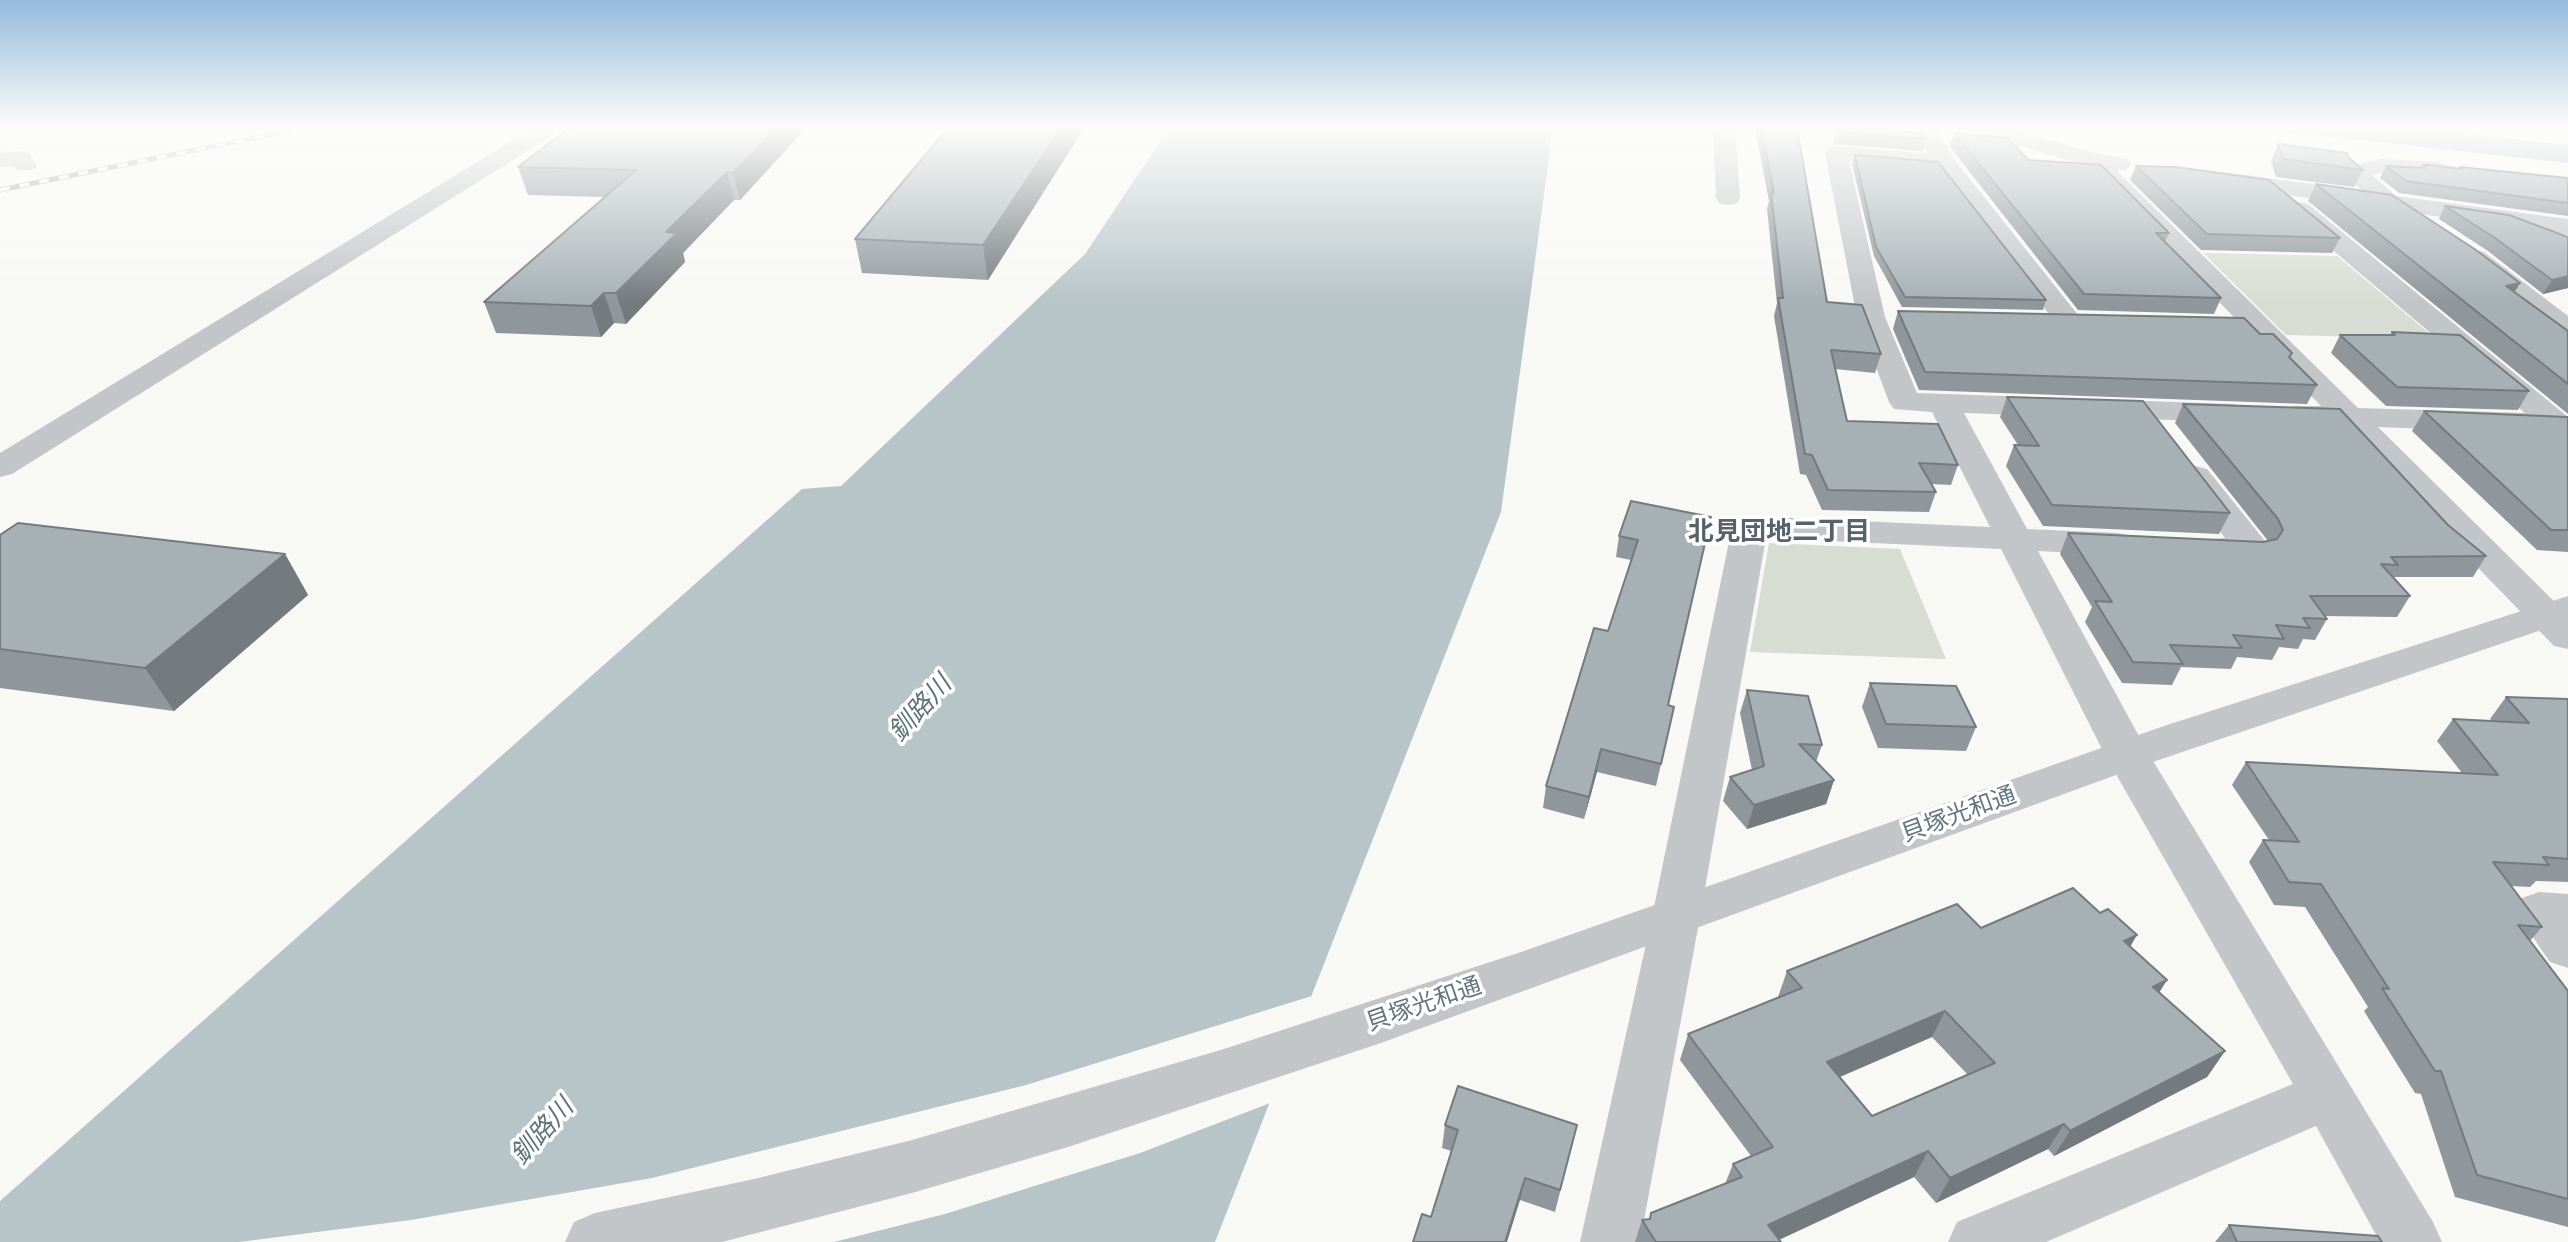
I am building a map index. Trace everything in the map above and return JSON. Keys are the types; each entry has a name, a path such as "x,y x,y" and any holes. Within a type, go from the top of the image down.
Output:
{"street":[{"path":"0,467 454,186"},
{"path":"1727,186 1728,198"},
{"path":"1846,186 1905,402 2557,424 2271,186"},
{"path":"1965,186 2082,321 2029,320"},
{"path":"2119,186 2347,416 2560,620"},
{"path":"2277,186 2568,227"},
{"path":"2371,186 2568,330"},
{"path":"2217,325 2258,326"},
{"path":"1943,403 2127,755 2412,1242"},
{"path":"1610,1242 1676,917 1750,527 2252,549 2144,410"},
{"name":"貝塚光和通","path":"595,1242 854,1181 1125,1105 1676,917 2127,755 2560,620"},
{"path":"2568,912 2539,911 2568,948"},
{"path":"1979,1242 2328,1095"}],"shaded area":[{"path":"2203,253 2337,256 2436,339 2286,335"},
{"path":"1769,543 1900,549 1946,659 1750,652"}],"water":[{"name":"釧路川","path":"1130,186 1545,186 1501,512 1215,1242 0,1242 0,1201 802,489 841,486 1085,254"}],"pier":[{"path":"1315,995 1273,1102 1140,1153 945,1214 834,1242 239,1242 411,1220 652,1178 1026,1085"}],"building":[{"path":"618,186 713,186 666,232 677,233 616,293 604,293 591,306 484,302"},
{"path":"899,186 1022,186 983,245 855,239"},
{"path":"1773,186 1807,186 1827,302 1862,305 1881,354 1831,350 1847,421 1938,424 1958,465 1919,463 1936,492 1828,490 1812,455 1805,454 1778,298 1783,298 1771,192 1774,193"},
{"path":"1862,186 1957,186 2046,300 1905,297 1876,247"},
{"path":"1997,186 2122,186 2169,233 2156,233 2221,298 2084,294"},
{"path":"2157,186 2276,186 2340,238 2207,234"},
{"path":"2318,186 2392,195 2476,250 2520,283 2506,286 2568,331 2568,384"},
{"path":"2443,186 2568,186 2568,203"},
{"path":"2445,206 2509,215 2568,237 2568,276 2552,280 2495,238"},
{"path":"1898,311 2244,318 2260,334 2273,334 2292,353 2289,357 2317,385 1925,372"},
{"path":"2392,332 2460,335 2529,391 2397,387 2340,335 2395,335"},
{"path":"2007,397 2143,401 2230,513 2052,505 2014,445 2039,446"},
{"path":"2183,404 2340,409 2448,525 2486,556 2391,557 2398,565 2381,564 2410,596 2310,596 2327,619 2303,618 2310,628 2276,625 2284,639 2233,635 2242,648 2170,645 2183,664 2133,662 2095,601 2112,602 2068,533 2263,542 2277,539 2283,530 2278,519"},
{"path":"2424,411 2568,417 2568,530 2551,530"},
{"path":"1631,501 1711,517 1668,705 1674,707 1661,764 1601,749 1589,797 1546,786 1594,628 1608,631 1638,540 1619,536"},
{"path":"18,523 285,554 145,668 0,649 0,535"},
{"path":"1870,683 1956,686 1976,727 1886,724"},
{"path":"1747,690 1808,696 1822,745 1799,744 1834,780 1754,805 1730,777 1764,766"},
{"path":"2506,697 2568,699 2568,859 2543,857 2549,865 2493,862 2542,927 2518,925 2568,991 2568,1199 2477,1175 2441,1071 2435,1071 2382,988 2389,989 2321,884 2289,882 2263,840 2299,842 2246,762 2498,775 2453,719 2529,723"},
{"path":"2073,888 2100,913 2108,909 2137,935 2124,941 2167,980 2153,987 2225,1051 2070,1131 2064,1124 1950,1178 1928,1151 1768,1225 1781,1242 1656,1242 1642,1220 1650,1219 1651,1213 1742,1177 1733,1164 1773,1147 1688,1034 1802,988 1787,971 1957,904 1981,928","holes":["1945,1011 1995,1063 1872,1116 1827,1062"]},
{"path":"1458,1086 1577,1125 1560,1190 1525,1178 1505,1242 1413,1242 1422,1214 1431,1217 1458,1130 1445,1125"},
{"path":"2229,1225 2378,1236 2382,1242 2237,1242"}],"railway":[{"path":"0,190 20,186"}],"district":[{"name":"北見団地二丁目","path":"1779,533"}]}
